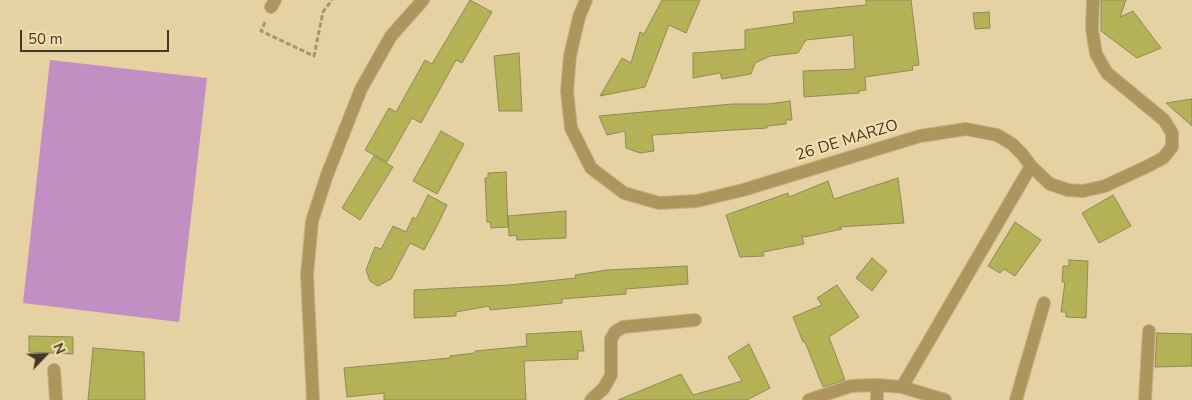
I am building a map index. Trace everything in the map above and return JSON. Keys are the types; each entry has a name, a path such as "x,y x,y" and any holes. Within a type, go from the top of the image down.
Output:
{"street":[{"path":"312,400 307,275 312,222 327,175 361,89 391,36 423,0"},
{"name":"26 DE MARZO","path":"586,0 579,17 570,56 567,91 571,128 590,168 624,193 659,204 696,201 743,190 920,136 966,129 997,135 1012,144 1050,184 1068,190 1084,191 1104,186 1148,166 1163,158 1172,147 1172,133 1164,120 1107,74 1096,54 1092,29 1093,0"},
{"path":"902,387 1031,166"},
{"path":"1016,400 1044,303"},
{"path":"591,400 604,388 611,375 611,339 615,332 623,327 695,320"},
{"path":"1145,400 1149,332"},
{"path":"54,370 56,400"},
{"path":"877,385 877,400"},
{"path":"809,400 852,386 877,385 902,387 945,400"}],"path":[{"path":"273,4 261,31 314,56 323,12 332,0"}],"shaded area":[{"path":"50,60 207,78 179,322 23,303"}],"building":[{"path":"470,0 492,12 462,63 456,60 421,123 412,118 387,162 365,150 389,108 396,112 425,60 432,64"},
{"path":"662,0 700,0 686,33 669,25 645,87 600,96 622,58 631,63 640,32 644,34"},
{"path":"866,0 911,0 919,65 912,66 913,70 865,77 866,90 859,91 859,93 804,97 803,71 855,69 853,35 806,40 798,53 770,56 755,63 751,74 722,79 720,73 693,78 693,53 745,49 745,30 794,23 793,12 866,5"},
{"path":"1101,0 1126,0 1120,17 1133,11 1161,48 1137,58 1101,31"},
{"path":"989,12 990,28 975,29 973,13"},
{"path":"519,53 522,111 499,111 494,56"},
{"path":"1192,99 1192,126 1166,103"},
{"path":"790,101 792,120 786,120 786,124 767,126 767,128 652,135 654,151 640,153 626,148 625,131 607,135 599,116 732,104 768,104"},
{"path":"441,131 464,144 437,194 413,181"},
{"path":"374,156 393,167 360,220 342,208"},
{"path":"506,172 508,227 491,228 490,222 487,222 485,178 488,178 488,173"},
{"path":"898,178 904,223 839,227 842,229 805,237 802,235 804,244 763,252 764,256 740,257 726,215 788,193 789,197 828,181 834,199"},
{"path":"428,195 447,205 424,250 410,243 391,279 378,286 370,281 366,270 375,247 381,249 393,226 406,232 413,217 416,219"},
{"path":"1113,195 1131,226 1099,243 1082,213"},
{"path":"566,211 566,238 517,240 516,235 509,236 508,216"},
{"path":"1015,222 1041,240 1015,276 1004,269 1000,273 988,266"},
{"path":"872,258 887,271 872,291 856,278"},
{"path":"1069,260 1088,261 1086,318 1066,317 1066,312 1061,312 1065,282 1062,282 1063,266 1069,266"},
{"path":"687,266 688,284 626,289 626,294 562,299 562,303 490,310 489,306 456,312 456,316 414,318 414,290 509,285 576,278 575,275 607,270"},
{"path":"837,285 859,317 829,337 845,380 823,387 793,317 822,305 817,298"},
{"path":"581,331 584,351 578,351 578,359 524,361 526,400 384,400 384,393 347,397 344,368 450,358 450,356 475,353 475,351 527,346 526,334"},
{"path":"1157,333 1192,334 1192,366 1155,367"},
{"path":"29,336 73,337 73,354 29,352"},
{"path":"749,344 770,388 747,400 618,400 681,374 693,395 742,381 728,357"},
{"path":"93,348 144,352 145,400 88,400"}]}
